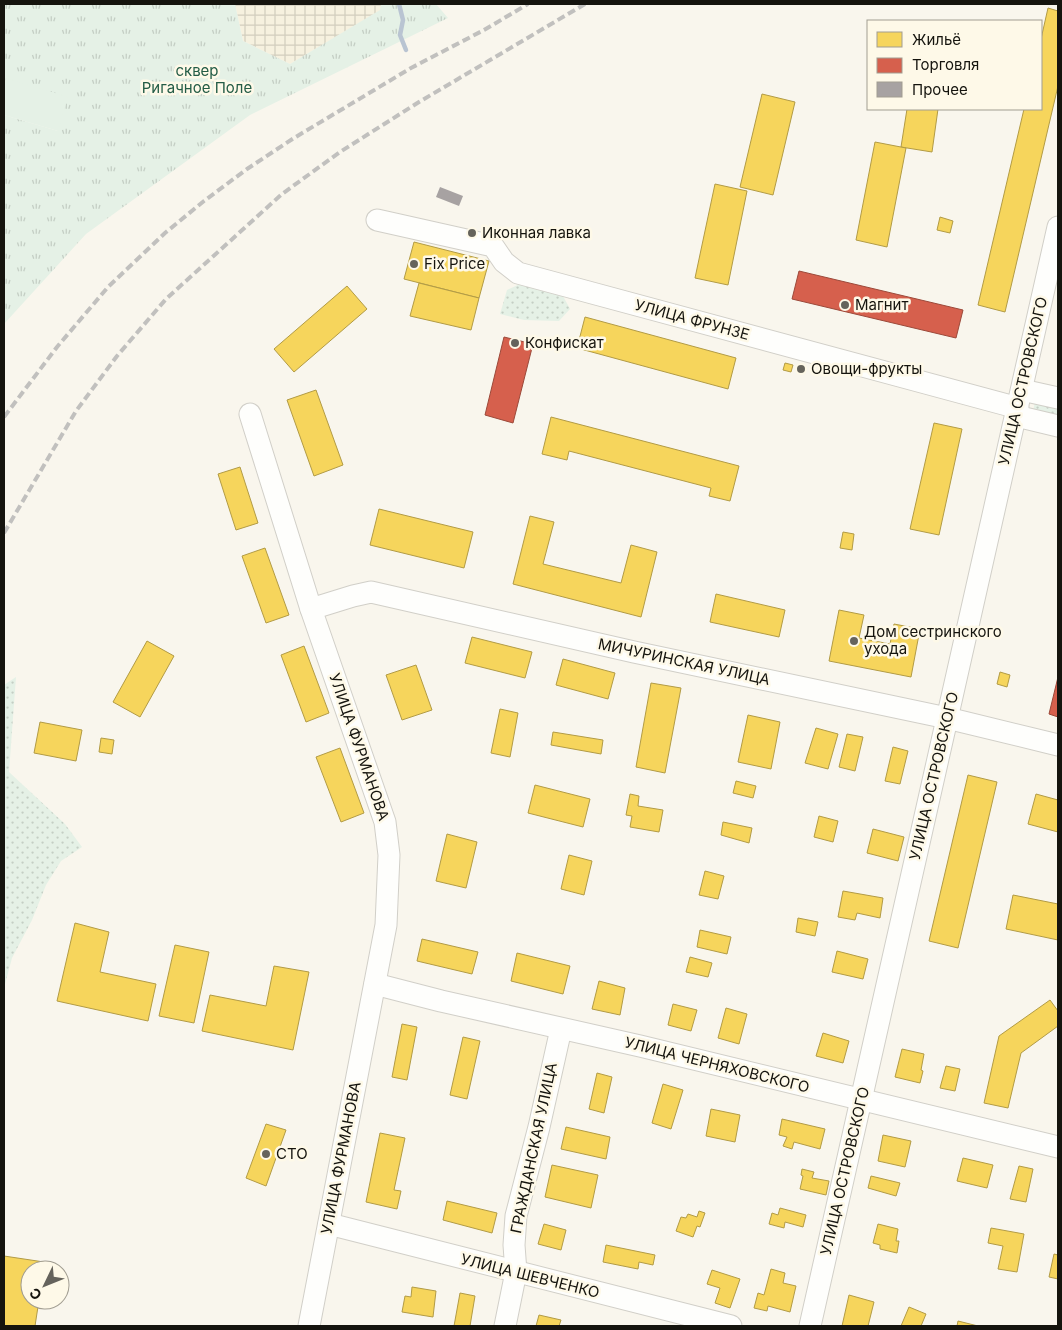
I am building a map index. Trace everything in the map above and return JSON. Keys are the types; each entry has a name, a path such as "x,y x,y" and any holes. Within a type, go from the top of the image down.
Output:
{"street":[{"name":"УЛИЦА ФРУНЗЕ","path":"377,220 493,246 504,262 518,273 1018,405 1058,426"},
{"name":"УЛИЦА ОСТРОВСКОГО","path":"810,1326 1058,227"},
{"name":"УЛИЦА ФРУНЗЕ","path":"1018,405 1058,398"},
{"name":"УЛИЦА ФУРМАНОВА","path":"250,414 311,609 385,822 389,855 386,925 309,1326"},
{"name":"МИЧУРИНСКАЯ УЛИЦА","path":"311,609 372,592 634,652 947,718 1058,745"},
{"name":"УЛИЦА ЧЕРНЯХОВСКОГО","path":"375,984 441,1002 640,1046 1058,1147"},
{"name":"ГРАЖДАНСКАЯ УЛИЦА","path":"505,1326 516,1272 514,1245 516,1216 539,1127 561,1029"},
{"name":"УЛИЦА ШЕВЧЕНКО","path":"329,1224 731,1326"}],"shaded area":[{"path":"235,4 381,4 381,10 290,64 243,41"}],"green space":[{"name":"сквер Ригачное Поле","path":"4,4 235,4 243,41 290,64 380,10 381,4 436,4 448,18 250,115 86,234 4,324 4,115 58,131 6,79 4,86"},
{"path":"6,78 68,97 58,131 4,115 4,86"},
{"path":"520,284 563,296 570,309 559,321 524,320 500,314 507,290"},
{"path":"1036,398 1058,403 1058,417 1033,411"},
{"path":"16,677 9,772 65,824 82,847 61,861 46,885 32,920 12,958 4,988 4,685"}],"building: Жильё":[{"path":"1048,8 1058,11 1058,86 1005,312 978,305 1024,110 1042,110 1042,35"},
{"path":"762,94 795,102 773,195 740,187"},
{"path":"907,110 938,110 932,152 901,147"},
{"path":"875,142 906,148 887,247 856,240"},
{"path":"715,184 747,191 728,285 695,278"},
{"path":"940,217 953,221 950,233 937,230"},
{"path":"414,242 489,261 479,298 404,279"},
{"path":"419,283 479,298 471,330 410,316"},
{"path":"347,286 367,309 294,372 274,349"},
{"path":"585,317 736,358 728,389 577,348"},
{"path":"785,363 793,365 791,372 783,370"},
{"path":"316,390 343,465 314,476 287,400"},
{"path":"551,417 739,466 730,501 709,496 711,488 569,451 567,460 542,454"},
{"path":"934,423 962,429 939,535 910,529"},
{"path":"240,467 258,523 236,530 218,474"},
{"path":"379,509 473,532 464,568 370,545"},
{"path":"530,516 554,522 543,564 621,583 631,545 657,552 641,617 513,584"},
{"path":"843,532 854,534 852,550 840,548"},
{"path":"265,548 289,615 266,623 242,556"},
{"path":"716,594 785,610 779,637 710,622"},
{"name":"Дом сестринского ухода","path":"839,610 864,615 859,638 890,644 894,624 920,629 911,677 829,661"},
{"path":"472,637 532,652 525,678 465,663"},
{"path":"147,641 174,656 140,717 113,702"},
{"path":"304,646 329,713 306,722 281,655"},
{"path":"563,659 615,673 608,699 556,685"},
{"path":"416,665 432,710 402,720 386,675"},
{"path":"1000,672 1010,675 1007,687 997,684"},
{"path":"651,683 681,688 665,773 636,767"},
{"path":"500,709 518,713 510,757 491,753"},
{"path":"748,715 780,722 771,769 738,762"},
{"path":"40,722 82,730 76,761 34,753"},
{"path":"816,728 838,734 828,769 805,763"},
{"path":"553,732 603,740 601,754 551,745"},
{"path":"847,734 863,737 855,771 839,767"},
{"path":"101,738 114,740 112,754 99,752"},
{"path":"893,747 908,751 900,784 885,781"},
{"path":"340,748 364,813 341,822 316,757"},
{"path":"968,775 997,782 958,948 929,941"},
{"path":"736,781 756,786 753,798 733,793"},
{"path":"535,785 590,799 583,827 528,813"},
{"path":"630,794 639,796 638,806 663,810 659,832 630,827 632,816 626,815"},
{"path":"1036,794 1058,800 1058,832 1028,824"},
{"path":"819,816 838,821 833,842 814,837"},
{"path":"723,822 752,828 749,843 721,835"},
{"path":"873,829 904,837 898,861 867,853"},
{"path":"447,834 477,842 466,888 436,881"},
{"path":"569,855 592,861 584,895 561,889"},
{"path":"705,871 724,876 718,899 699,895"},
{"path":"843,891 883,898 880,918 857,913 855,920 838,917"},
{"path":"1013,895 1058,904 1058,940 1006,929"},
{"path":"798,918 818,922 815,936 796,932"},
{"path":"75,923 109,932 100,972 156,984 148,1021 57,1001"},
{"path":"700,930 731,937 727,954 697,947"},
{"path":"422,939 478,952 472,974 417,961"},
{"path":"175,945 209,952 194,1023 159,1016"},
{"path":"837,951 868,959 863,979 832,972"},
{"path":"517,953 570,966 563,994 511,981"},
{"path":"690,957 712,963 708,977 686,972"},
{"path":"274,966 309,972 293,1050 202,1031 210,995 266,1006"},
{"path":"599,981 625,988 620,1015 592,1009"},
{"path":"1050,1000 1058,1011 1058,1026 1021,1053 1008,1108 984,1103 999,1036"},
{"path":"673,1004 697,1010 691,1031 668,1025"},
{"path":"726,1008 747,1014 739,1044 718,1038"},
{"path":"402,1024 417,1027 407,1080 392,1077"},
{"path":"823,1033 849,1041 843,1063 816,1056"},
{"path":"463,1037 480,1041 467,1099 450,1095"},
{"path":"902,1049 924,1054 920,1083 895,1077"},
{"path":"946,1066 960,1069 955,1091 940,1088"},
{"path":"597,1073 612,1077 604,1113 589,1109"},
{"path":"663,1084 683,1090 671,1129 652,1123"},
{"path":"711,1109 740,1115 735,1142 706,1136"},
{"path":"782,1119 825,1129 820,1149 794,1142 792,1149 783,1146 787,1137 779,1135"},
{"name":"СТО","path":"266,1124 286,1130 266,1186 246,1178"},
{"path":"566,1127 610,1137 606,1159 561,1149"},
{"path":"380,1133 405,1138 394,1190 401,1191 397,1209 366,1202"},
{"path":"883,1135 911,1141 905,1167 878,1161"},
{"path":"963,1158 993,1165 987,1188 957,1181"},
{"path":"552,1165 598,1175 591,1208 545,1197"},
{"path":"1019,1166 1033,1169 1026,1202 1010,1199"},
{"path":"802,1169 814,1172 812,1178 829,1181 826,1195 800,1189 803,1176 801,1175"},
{"path":"871,1176 900,1183 896,1196 868,1188"},
{"path":"447,1201 497,1213 492,1233 443,1220"},
{"path":"780,1208 806,1215 803,1227 785,1222 784,1228 769,1224 772,1213 778,1215"},
{"path":"699,1211 705,1213 700,1227 697,1226 693,1237 676,1231 681,1217 686,1218 688,1214 697,1217"},
{"path":"544,1224 566,1230 561,1250 538,1244"},
{"path":"878,1224 898,1229 897,1253 880,1249 880,1245 873,1243"},
{"path":"991,1228 1024,1234 1017,1272 998,1269 1003,1246 988,1243"},
{"path":"606,1245 655,1255 653,1265 639,1262 638,1269 603,1262"},
{"path":"1054,1254 1058,1255 1058,1279 1049,1277"},
{"path":"4,1256 31,1260 20,1260 20,1310 37,1310 35,1326 4,1326"},
{"path":"771,1269 785,1273 783,1283 796,1286 790,1312 768,1306 767,1311 754,1308 758,1293 764,1295"},
{"path":"712,1270 740,1279 730,1308 715,1303 720,1288 707,1284"},
{"path":"412,1287 436,1291 433,1317 402,1312 405,1296 411,1297"},
{"path":"460,1293 475,1296 470,1326 454,1326"},
{"path":"849,1295 874,1302 868,1326 842,1326"},
{"path":"909,1307 926,1314 921,1326 901,1326"},
{"path":"539,1315 561,1320 559,1326 536,1326"},
{"path":"958,1321 978,1326 957,1326"}],"building: Торговля":[{"path":"799,271 963,310 956,338 792,299"},
{"path":"504,337 533,344 513,423 485,415"},
{"path":"1058,677 1058,717 1049,714"}],"building: Прочее":[{"path":"440,187 463,196 459,206 436,197"}],"waterway":[{"path":"399,4 403,20 400,35 406,50"}],"railway":[{"path":"4,417 57,347 108,287 165,233 204,201 247,169 294,138 411,68 484,30 528,4"},
{"path":"4,533 76,411 117,356 166,299 282,194 340,152 419,102 585,4"}],"place":[{"name":"Иконная лавка","path":"472,233"},
{"name":"Fix Price","path":"414,264"},
{"name":"Магнит","path":"845,305"},
{"name":"Конфискат","path":"515,343"},
{"name":"Овощи-фрукты","path":"801,369"},
{"name":"Дом сестринского ухода","path":"854,641"},
{"name":"СТО","path":"266,1154"}]}
